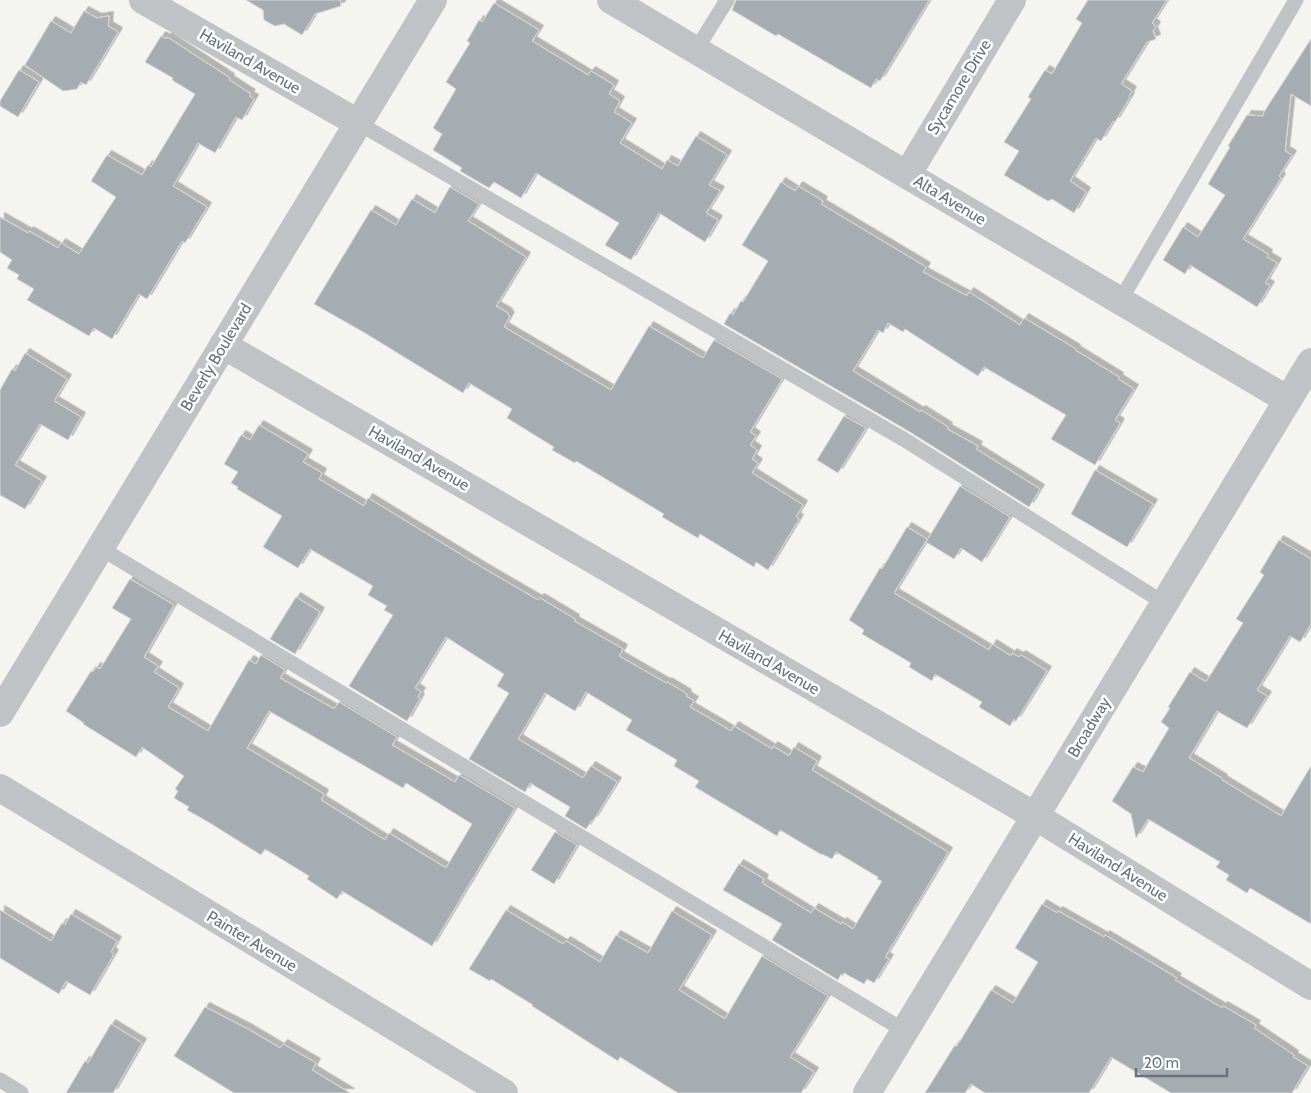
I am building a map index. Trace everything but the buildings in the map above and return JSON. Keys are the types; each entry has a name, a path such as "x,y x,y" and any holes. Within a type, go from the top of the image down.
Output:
{"street":[{"name":"Haviland Avenue","path":"142,0 358,123"},
{"name":"Beverly Boulevard","path":"0,713 433,0"},
{"name":"Alta Avenue","path":"611,0 1288,400"},
{"name":"Sycamore Drive","path":"907,175 1012,0"},
{"name":"Haviland Avenue","path":"224,345 1035,816 1311,986"},
{"name":"Broadway","path":"867,1093 1311,362"},
{"name":"Painter Avenue","path":"0,788 504,1093"}],"lane":[{"path":"696,50 727,0"},
{"path":"1120,301 1296,0"},
{"path":"358,123 905,440 1164,603"},
{"path":"100,548 904,1031"},
{"path":"0,1080 21,1093"}]}
